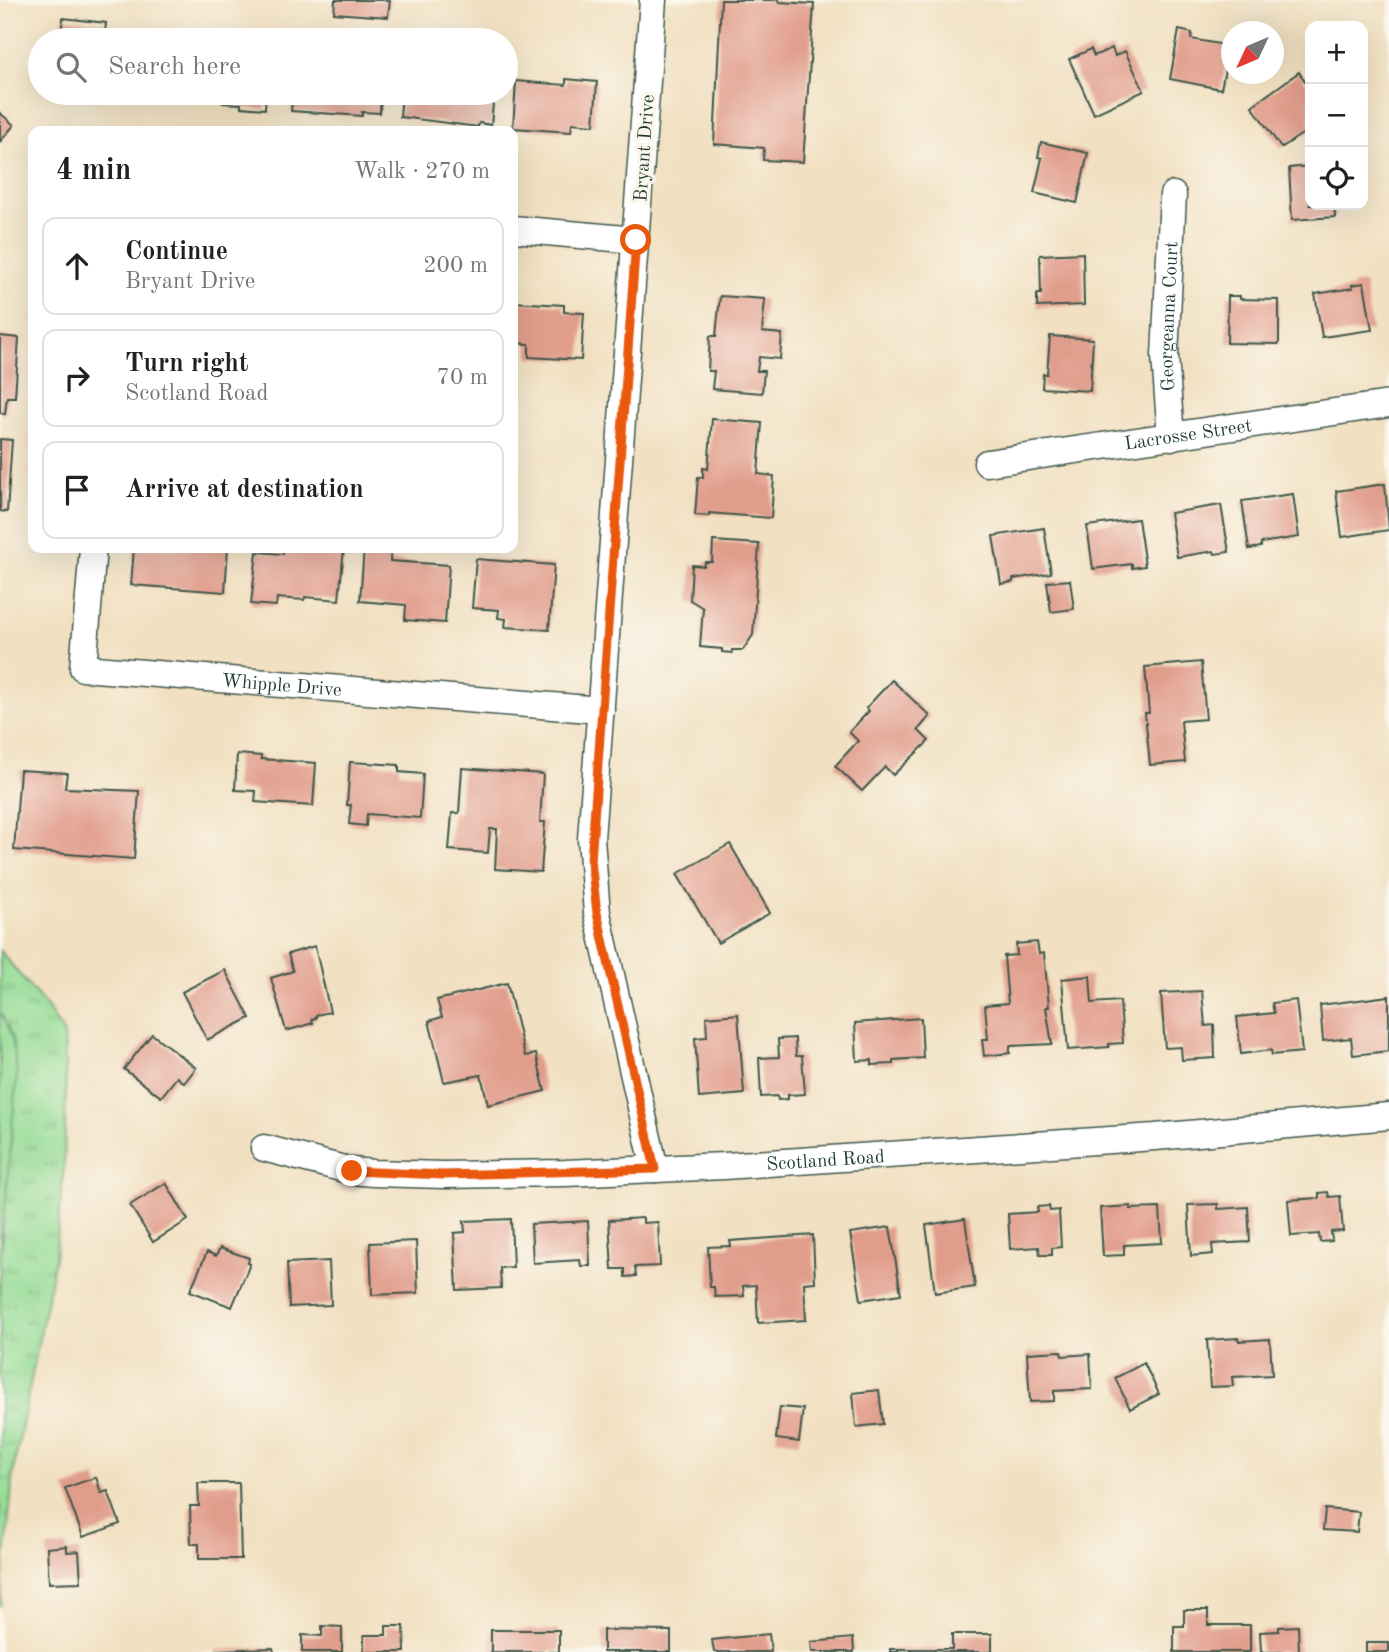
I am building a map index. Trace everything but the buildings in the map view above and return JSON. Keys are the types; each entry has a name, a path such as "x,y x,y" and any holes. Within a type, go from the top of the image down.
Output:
{"street":[{"name":"Bryant Drive","path":"653,0 591,839 597,913 655,1169"},
{"name":"Georgeanna Court","path":"1171,437 1165,356 1173,195"},
{"path":"518,229 636,240"},
{"name":"Lacrosse Street","path":"987,463 1389,404"},
{"name":"Whipple Drive","path":"93,553 83,668 601,710"},
{"name":"Scotland Road","path":"264,1148 352,1171 373,1173 444,1175 655,1169 1155,1137 1389,1116"}],"green space":[{"path":"0,951 47,1007 64,1034 66,1095 64,1166 55,1258 14,1466 0,1607"},
{"path":"0,1011 12,1038 17,1073 0,1260"}],"route":[{"path":"352,1171 444,1175 655,1169 603,942 591,861 636,240"}]}
